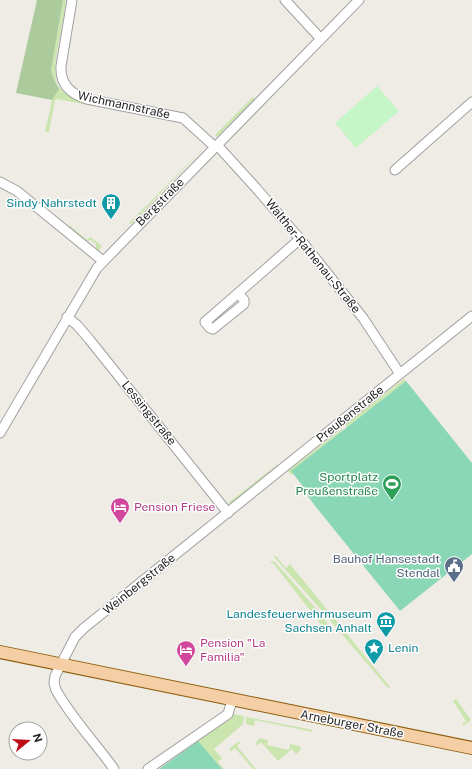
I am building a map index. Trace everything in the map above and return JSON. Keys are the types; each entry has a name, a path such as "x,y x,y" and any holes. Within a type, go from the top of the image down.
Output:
{"main road":[{"name":"Arneburger Straße","path":"0,652 472,748"}],"street":[{"name":"Wichmannstraße","path":"72,0 60,66 60,74 67,89 73,94 87,99 183,118 216,146"},
{"path":"285,0 320,39"},
{"name":"Bergstraße","path":"0,433 91,275 102,261 359,0"},
{"path":"395,170 472,102"},
{"name":"Walther-Rathenau-Straße","path":"216,146 252,182 300,239 310,255 363,318 400,374"},
{"path":"0,182 17,191 102,261"},
{"path":"238,293 300,239"},
{"name":"Preußenstraße","path":"228,513 472,316"},
{"name":"Lessingstraße","path":"67,317 77,325 89,339 228,513"},
{"name":"Weinbergstraße","path":"114,769 95,742 84,731 56,690 55,679 61,665 80,632 228,513"},
{"path":"148,769 228,714 232,700"}],"green space":[{"path":"37,0 63,0 51,70 59,89 52,100 16,93"},
{"path":"63,0 66,0 55,69 56,78 59,85 52,75 51,70"},
{"path":"59,86 63,92 71,97 93,104 93,106 57,99 55,100 49,132 45,132 52,100"},
{"path":"377,86 399,111 356,148 335,123"},
{"path":"253,97 255,99 217,137 215,135"},
{"path":"206,146 131,224 129,223"},
{"path":"69,225 87,240 90,237 102,246 98,251 96,249 96,244 91,240 85,242 68,228"},
{"path":"404,379 406,381 347,427 345,425"},
{"name":"Sportplatz Preußenstraße","path":"406,381 472,463 472,554 400,611 316,507 307,495 308,493 291,471"},
{"path":"342,429 343,430 292,471 293,473 291,475 288,471"},
{"path":"277,465 278,467 231,504 228,503"},
{"path":"276,556 286,568 290,564 390,687 388,688 274,557"},
{"path":"272,561 275,562 320,613 331,629 327,632 273,563 270,564"},
{"path":"456,699 471,720 463,726 462,724 466,721 453,701"},
{"path":"233,714 244,716 243,724 214,749 222,758 218,762 224,769 222,769 198,741"},
{"path":"246,717 313,730 312,732 255,720 254,726 246,724"},
{"path":"260,738 268,740 267,745 289,750 290,744 300,746 301,750 296,754 292,749 278,761 261,742 257,746 256,742"},
{"path":"198,741 222,769 159,769"},
{"path":"238,742 241,742 237,746 256,769 253,769 235,748 230,752 230,748"}],"place":[{"name":"Sindy Nahrstedt","path":"111,220"},
{"name":"Sportplatz Preußenstraße","path":"392,501"},
{"name":"Pension Friese","path":"120,524"},
{"name":"Bauhof Hansestadt Stendal","path":"454,583"},
{"name":"Landesfeuerwehrmuseum Sachsen Anhalt","path":"386,638"},
{"name":"Lenin","path":"374,665"},
{"name":"Pension \"La Familia\"","path":"186,667"}]}
